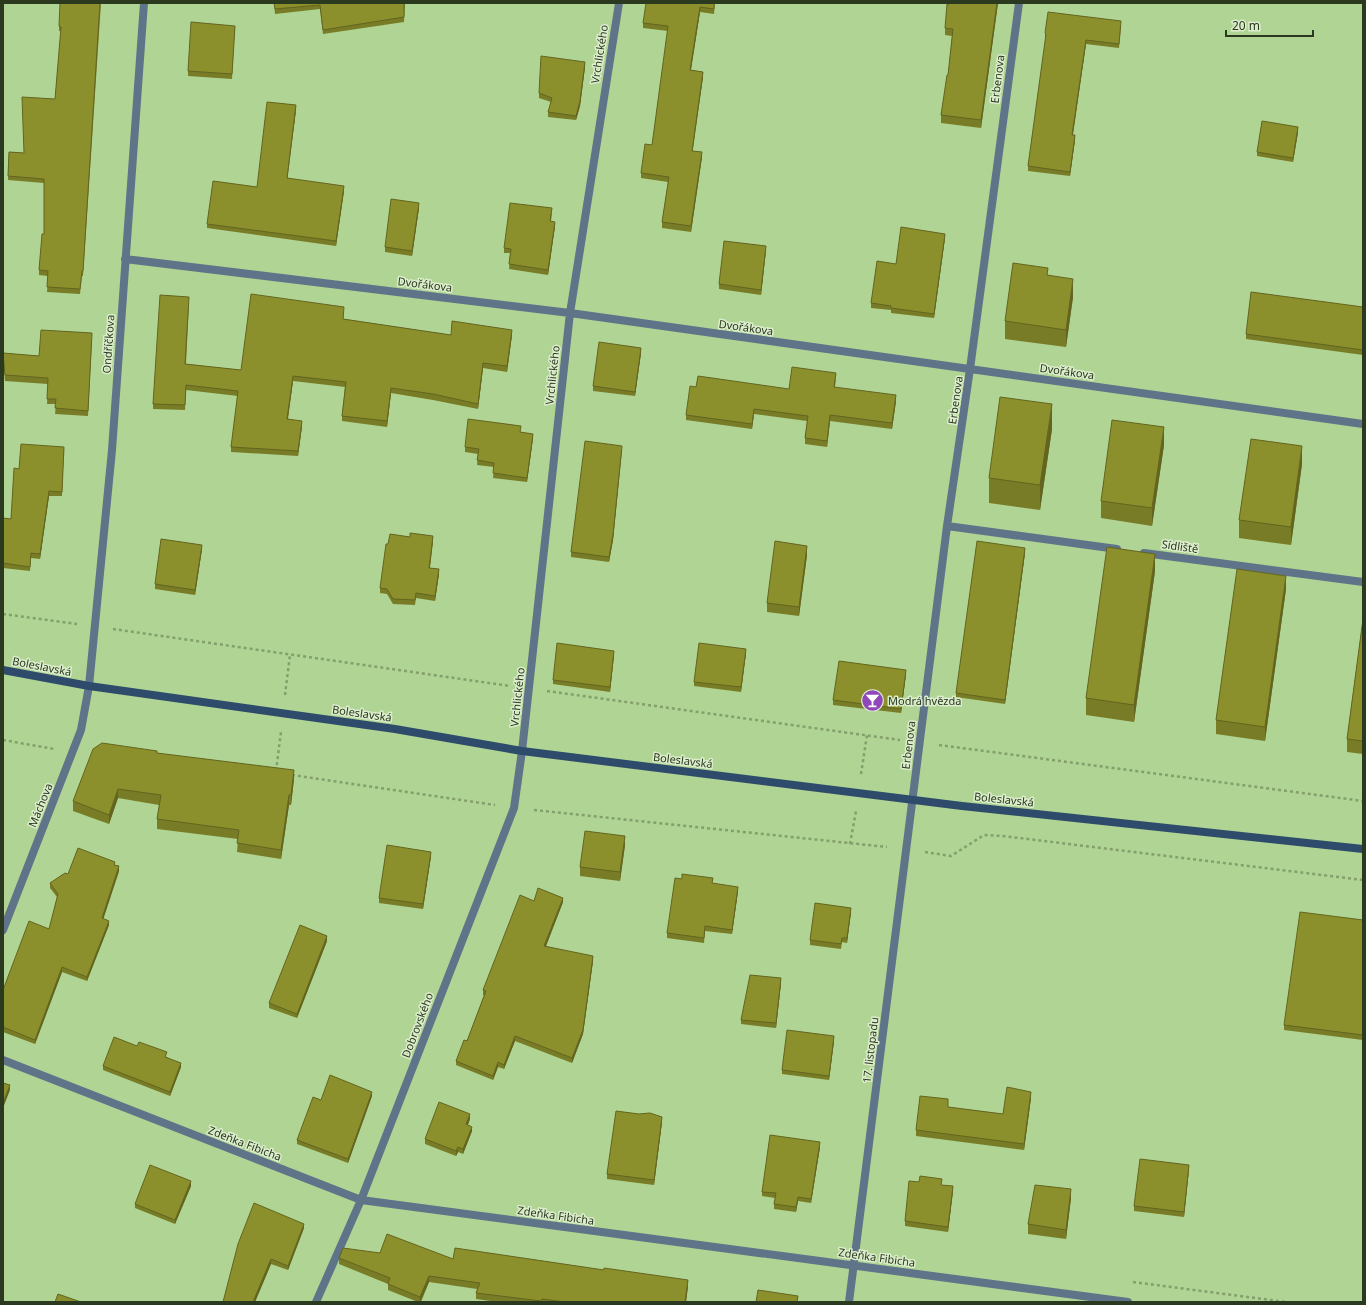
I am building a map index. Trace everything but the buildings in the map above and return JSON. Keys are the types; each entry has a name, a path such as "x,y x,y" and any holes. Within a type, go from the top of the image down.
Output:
{"main road":[{"name":"Boleslavská","path":"3,670 89,686 395,729 522,751 912,800 1363,849"}],"street":[{"name":"Ondříčkova","path":"89,686 112,450 144,3"},
{"name":"Vrchlického","path":"522,751 570,314 619,3"},
{"name":"Erbenova","path":"912,800 947,526 970,369 1018,3"},
{"name":"Dvořákova","path":"125,259 570,314 1363,424"},
{"name":"Sídliště","path":"947,526 1363,582"},
{"name":"Máchova","path":"3,930 81,730 89,686"},
{"name":"Dobrovského","path":"316,1302 361,1200 514,808 522,751"},
{"name":"17. listopadu","path":"849,1302 912,800"},
{"name":"Zdeňka Fibicha","path":"3,1060 361,1200 1128,1302"}],"path":[{"path":"3,614 920,743 1363,801"},
{"path":"3,740 73,752"},
{"path":"268,772 276,773"},
{"path":"292,775 514,808 906,849 951,856 984,835 1003,836 1363,880"}],"place":[{"name":"Modrá hvězda","path":"872,700"}]}
